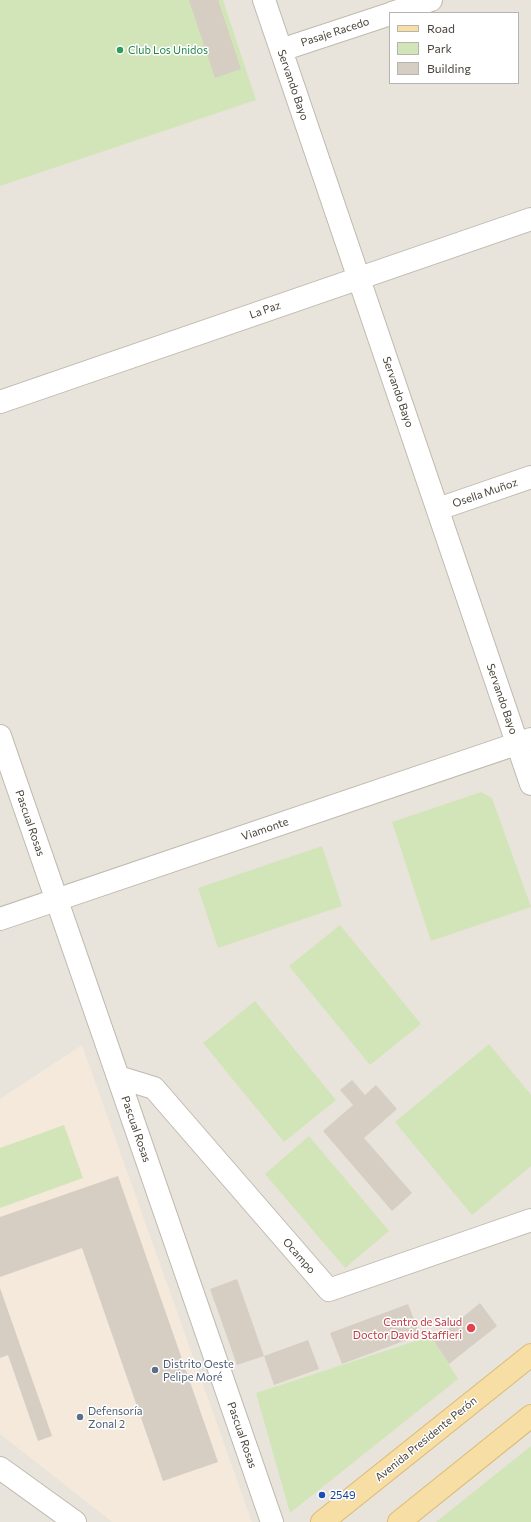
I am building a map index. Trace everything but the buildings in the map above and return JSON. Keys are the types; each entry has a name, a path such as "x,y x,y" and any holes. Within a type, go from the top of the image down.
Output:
{"main road":[{"name":"Avenida Presidente Perón","path":"322,1522 531,1355"},
{"path":"399,1522 531,1416"}],"street":[{"name":"Servando Bayo","path":"264,0 438,509 524,741 531,784"},
{"name":"Pasaje Racedo","path":"394,12 431,0"},
{"name":"Pasaje Racedo","path":"281,50 389,14"},
{"name":"La Paz","path":"0,402 531,219"},
{"name":"Osella Muñoz","path":"438,509 531,477"},
{"name":"Pascual Rosas","path":"0,736 272,1522"},
{"name":"Viamonte","path":"0,919 524,741"},
{"name":"Ocampo","path":"118,1077 154,1088 329,1290 531,1220"},
{"path":"0,1468 75,1522"}],"shaded area":[{"path":"0,0 531,0 531,1522 0,1522"},
{"path":"82,1045 252,1522 112,1522 0,1434 0,1099"}],"green space":[{"name":"Club Los Unidos","path":"0,0 223,0 256,100 0,186"},
{"path":"481,792 492,798 531,907 431,941 392,822"},
{"path":"322,846 342,906 218,948 198,888"},
{"path":"340,925 421,1024 370,1065 289,966"},
{"path":"255,1001 336,1100 284,1142 203,1043"},
{"path":"489,1044 531,1095 531,1166 472,1215 395,1122"},
{"path":"64,1125 83,1178 0,1208 0,1148"},
{"path":"309,1136 389,1231 345,1268 265,1174"},
{"path":"431,1336 458,1379 290,1513 256,1393"},
{"path":"531,1446 531,1522 436,1522"}],"place":[{"name":"Club Los Unidos","path":"120,50"},
{"name":"Centro de Salud Doctor David Staffieri","path":"471,1328"},
{"name":"Distrito Oeste Pelipe Moré","path":"155,1370"},
{"name":"Defensoría Zonal 2","path":"80,1417"},
{"name":"2549","path":"322,1495"}]}
